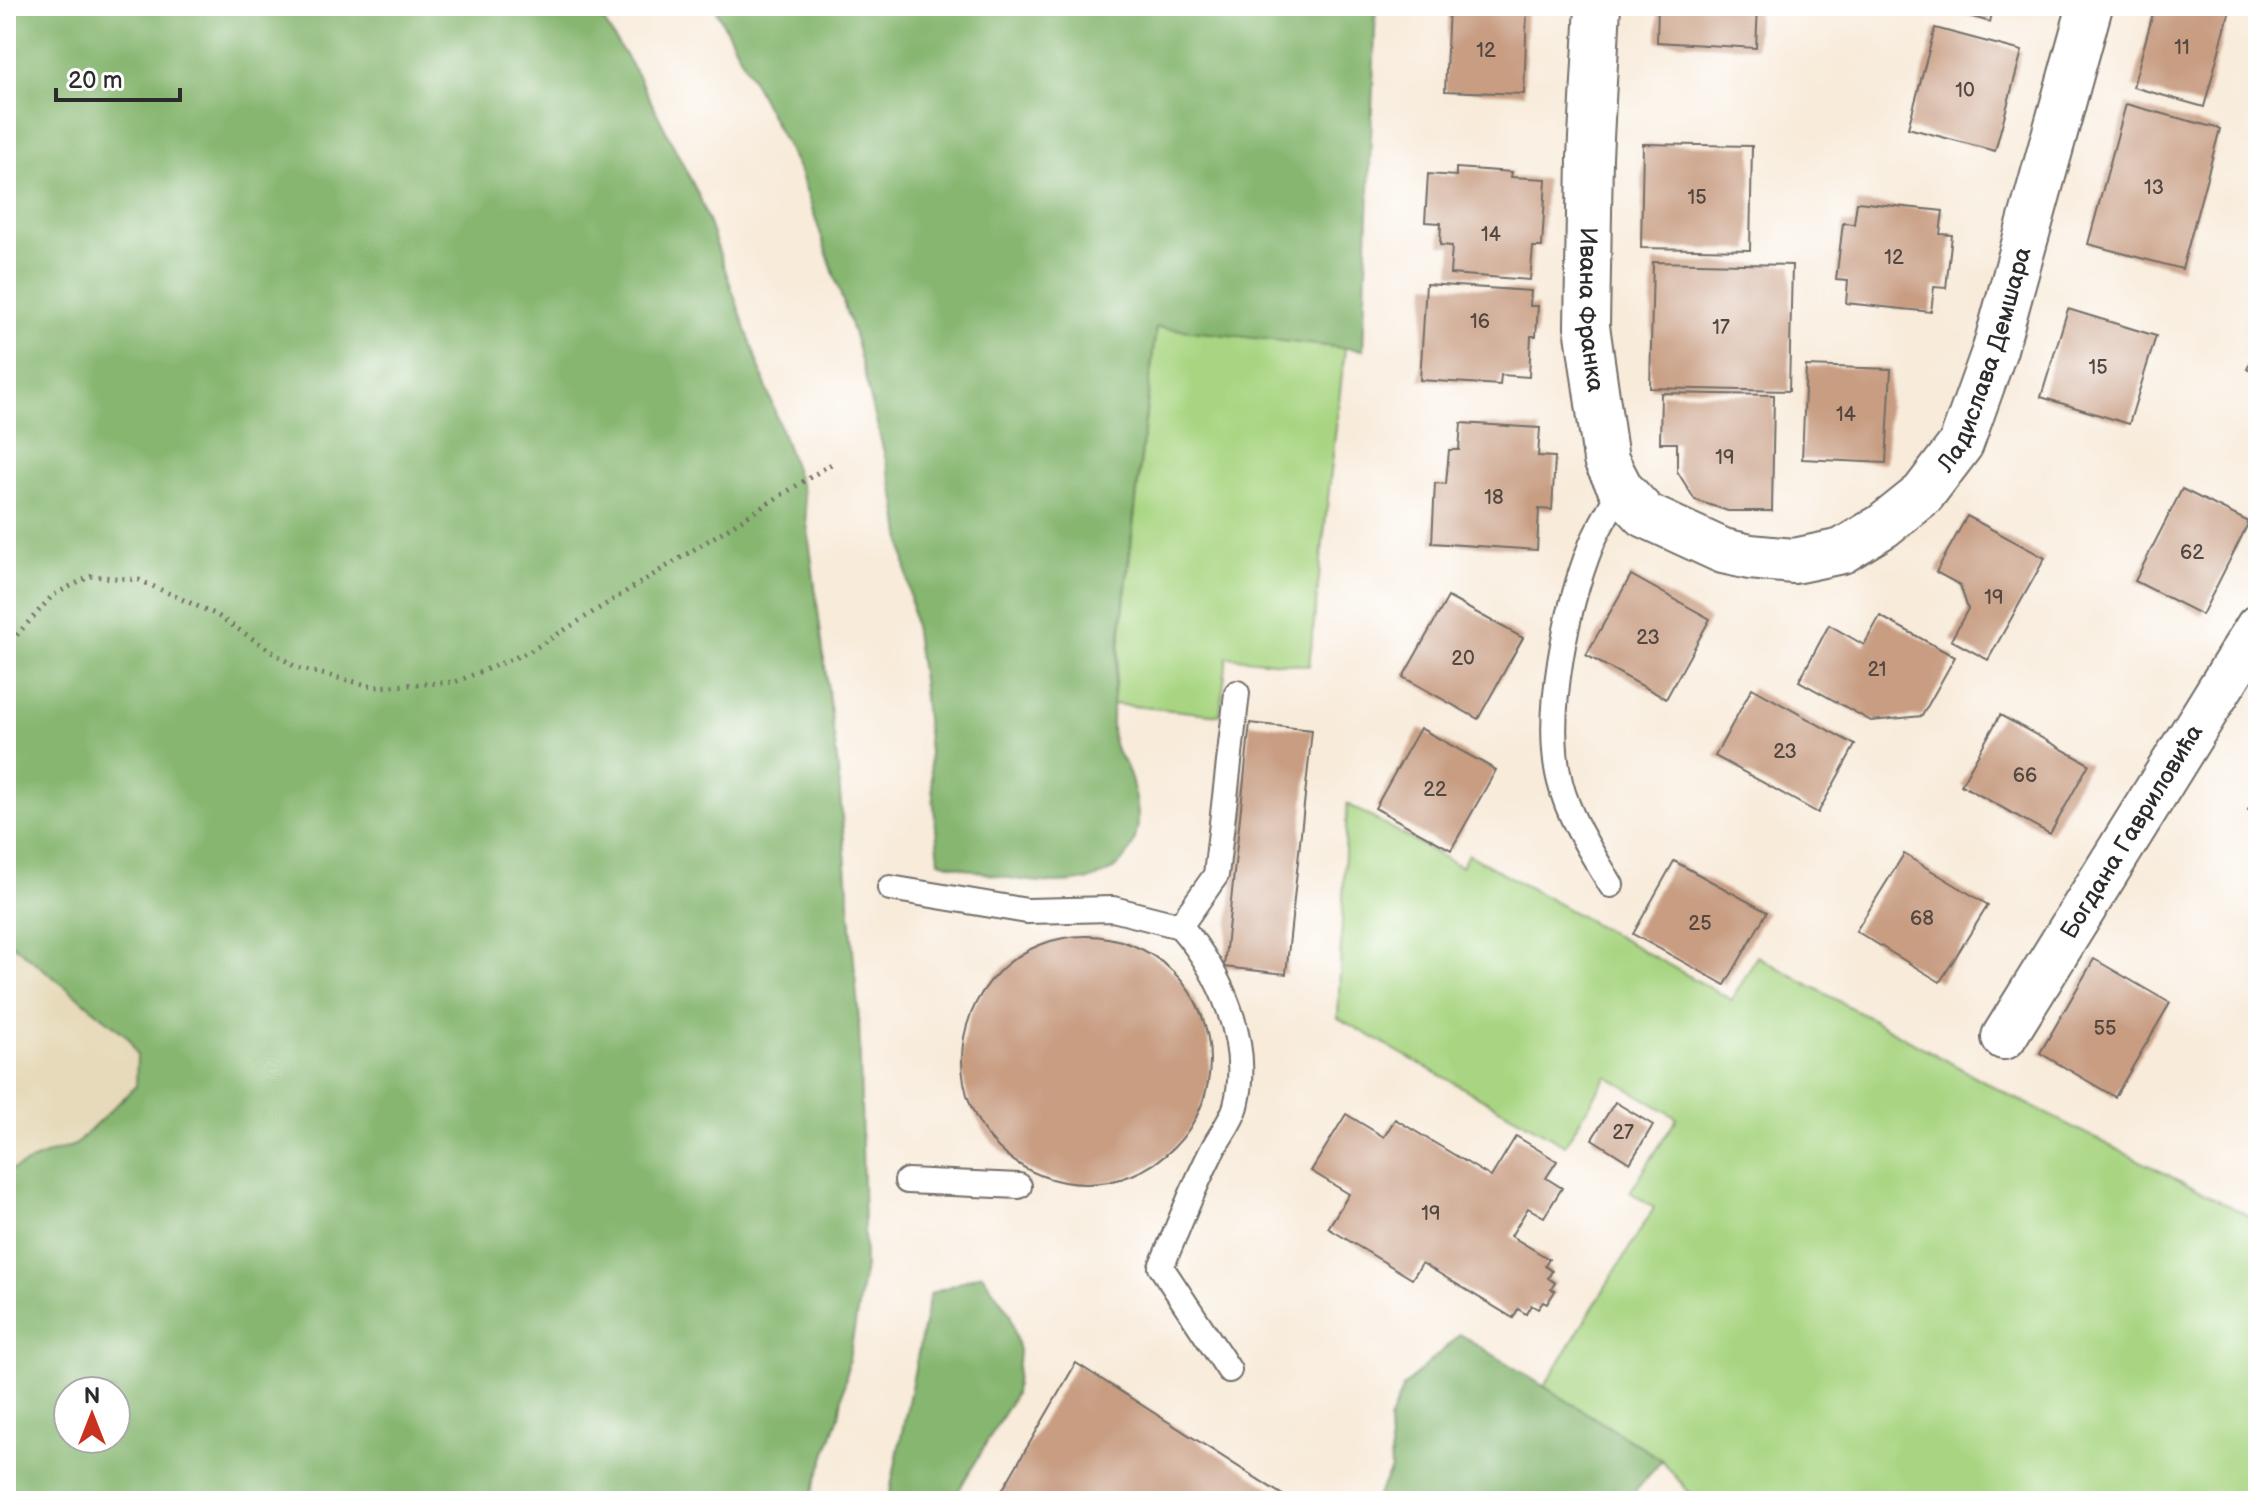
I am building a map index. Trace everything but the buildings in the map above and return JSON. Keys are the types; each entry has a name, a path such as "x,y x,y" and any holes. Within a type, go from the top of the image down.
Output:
{"street":[{"name":"Ивана Франка","path":"1598,6 1590,157 1587,326 1606,460 1621,489 1645,515 1723,551"},
{"name":"Ладислава Демшара","path":"1723,551 1794,561 1842,551 1883,526 1923,494 1961,444 1995,349 2090,6"},
{"name":"Богдана Гавриловића","path":"2004,1037 2258,627"}],"lane":[{"path":"1611,885 1580,832 1560,782 1555,737 1563,645 1577,591 1593,542 1621,489"},
{"path":"1180,926 1216,875 1237,693"},
{"path":"890,888 1027,911 1113,909 1180,926 1200,948 1222,991 1241,1052 1236,1108 1212,1150 1161,1267 1229,1370"},
{"path":"907,1181 1019,1186"}],"path":[{"path":"6,647 53,595 91,576 139,580 215,614 297,668 376,687 455,682 529,652 833,463"}],"shaded area":[{"path":"6,939 128,1037 137,1055 136,1086 75,1145 6,1172"}],"green space":[{"path":"6,6 594,6 638,76 700,198 803,492 838,769 859,1021 865,1267 839,1416 809,1501 6,1501 6,1172 75,1145 136,1086 137,1055 128,1037 6,939"},
{"path":"714,6 1376,6 1363,350 1156,327 1112,704 1113,742 1127,768 1137,803 1138,823 1129,852 1111,870 1086,880 1057,883 1025,881 939,861 923,687 896,500 856,341 800,172"},
{"path":"1156,327 1345,348 1309,666 1227,657 1220,715 1113,704"},
{"path":"1347,804 1461,867 1468,854 1732,1000 1757,956 2009,1095 2258,1220 2258,1501 1686,1501 1691,1495 1662,1460 1544,1387 1654,1208 1630,1192 1677,1118 1607,1076 1565,1145 1338,1018"},
{"path":"982,1274 1010,1314 1019,1351 1015,1394 959,1490 956,1501 888,1501 930,1294"},
{"path":"1460,1334 1662,1460 1627,1501 1374,1501 1391,1470 1389,1421 1403,1387"}]}
